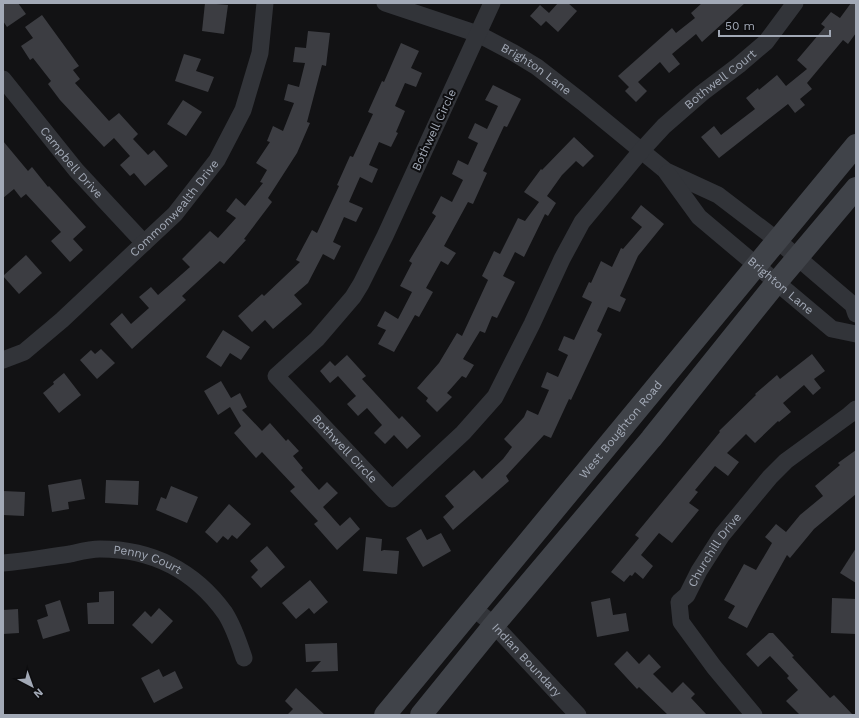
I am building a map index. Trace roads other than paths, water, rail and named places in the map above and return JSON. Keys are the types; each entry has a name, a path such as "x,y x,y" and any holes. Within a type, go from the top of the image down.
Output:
{"main road":[{"name":"West Boughton Road","path":"385,715 856,145"},
{"path":"421,715 494,625 652,439 776,283 856,188"}],"street":[{"name":"Commonwealth Drive","path":"3,360 24,352 62,320 175,214 217,160 243,110 260,53 264,3"},
{"name":"Brighton Lane","path":"385,3 478,34 514,53 542,71 666,171 718,195 777,240 853,305 856,314"},
{"path":"478,34 492,3"},
{"name":"Bothwell Court","path":"641,151 664,126 702,93 766,42 795,3"},
{"name":"Bothwell Circle","path":"478,34 385,236 361,284 353,297 317,339 276,376 392,499 463,433 495,397 532,324 562,259 582,222 641,151"},
{"name":"Campbell Drive","path":"3,79 76,170 144,243"},
{"name":"Brighton Lane","path":"666,171 699,217 832,329 856,334"},
{"name":"Churchill Drive","path":"754,715 714,667 681,622 680,602 687,595 699,571 722,535 770,477 786,461 849,416 856,409"},
{"name":"Penny Court","path":"3,563 99,549 132,551 155,557 181,571 203,588 225,614 237,638 244,658"},
{"name":"Indian Boundary","path":"473,608 494,625 578,715"}]}
